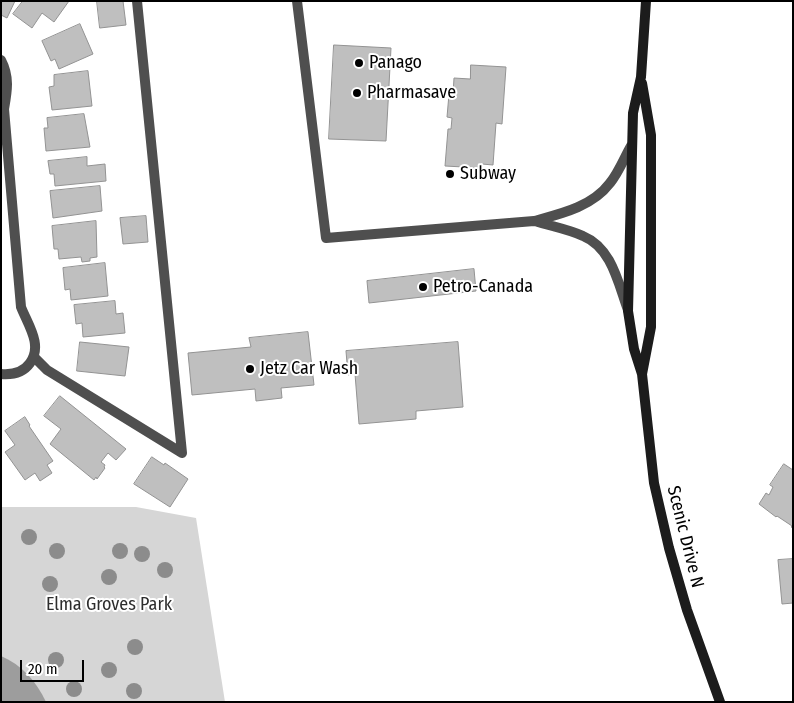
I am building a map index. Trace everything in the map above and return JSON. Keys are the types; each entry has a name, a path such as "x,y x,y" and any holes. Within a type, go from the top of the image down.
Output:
{"main road":[{"name":"Scenic Drive N","path":"646,1 642,77 633,113 631,146 628,311 634,349 642,374 654,482 669,548 687,610 720,702"},
{"name":"Scenic Drive N","path":"642,77 651,135 652,177 651,327 642,374"}],"street":[{"path":"34,357 47,370 182,453 137,1"},
{"path":"297,1 326,238 534,221 571,210 602,192 615,177 631,146"},
{"path":"1,60 8,77 4,109 21,307 35,342 36,351 27,367 17,373 1,374"},
{"path":"534,221 583,236 601,248 613,269 628,311"}],"green space":[{"name":"Elma Groves Park","path":"1,507 136,507 196,518 225,702 1,702"}],"shaded area":[{"path":"1,656 28,674 46,702 1,702"}],"building":[{"path":"1,1 15,1 7,18 1,15"},
{"path":"23,1 69,1 54,22 42,13 32,28 13,14"},
{"path":"97,1 123,1 126,25 100,28"},
{"path":"80,24 93,54 59,69 55,59 51,61 42,41"},
{"path":"334,45 391,48 386,141 329,139"},
{"path":"471,65 506,67 502,124 496,123 493,165 482,164 482,168 445,166 448,129 451,129 452,118 447,117 449,94 453,94 454,78 470,79"},
{"path":"88,71 92,106 52,110 49,87 54,86 54,75"},
{"path":"84,114 90,147 46,151 44,128 48,128 47,118"},
{"path":"87,157 87,166 105,164 106,181 55,186 54,174 50,174 48,161"},
{"path":"100,186 102,211 53,218 50,191"},
{"path":"146,216 148,242 123,244 120,218"},
{"path":"96,221 97,257 90,258 90,261 82,262 81,257 59,259 58,249 54,249 52,226"},
{"path":"105,263 108,296 71,300 70,289 65,290 63,268"},
{"path":"474,269 476,291 369,303 367,281"},
{"path":"115,301 116,314 123,313 125,333 83,337 82,323 76,324 74,305"},
{"name":"Jetz Car Wash","path":"308,332 314,385 281,388 282,398 256,401 255,389 192,395 188,353 251,347 249,338"},
{"path":"80,342 129,347 125,376 77,371"},
{"path":"458,342 463,407 416,411 416,419 359,424 355,374 348,375 346,351"},
{"path":"60,396 126,449 116,460 108,453 101,462 105,465 105,468 97,479 96,477 94,480 50,444 61,429 44,416"},
{"path":"25,417 53,461 47,465 52,473 40,481 35,473 25,480 5,452 15,445 5,431"},
{"path":"152,457 164,465 165,463 188,479 170,507 134,484"},
{"path":"784,464 793,470 793,528 759,504 766,493 769,495 773,487 770,485"},
{"path":"793,559 793,603 782,604 778,560"}],"place":[{"name":"Panago","path":"359,63"},
{"name":"Pharmasave","path":"357,93"},
{"name":"Subway","path":"450,174"},
{"name":"Petro-Canada","path":"423,287"},
{"name":"Jetz Car Wash","path":"250,369"}]}
